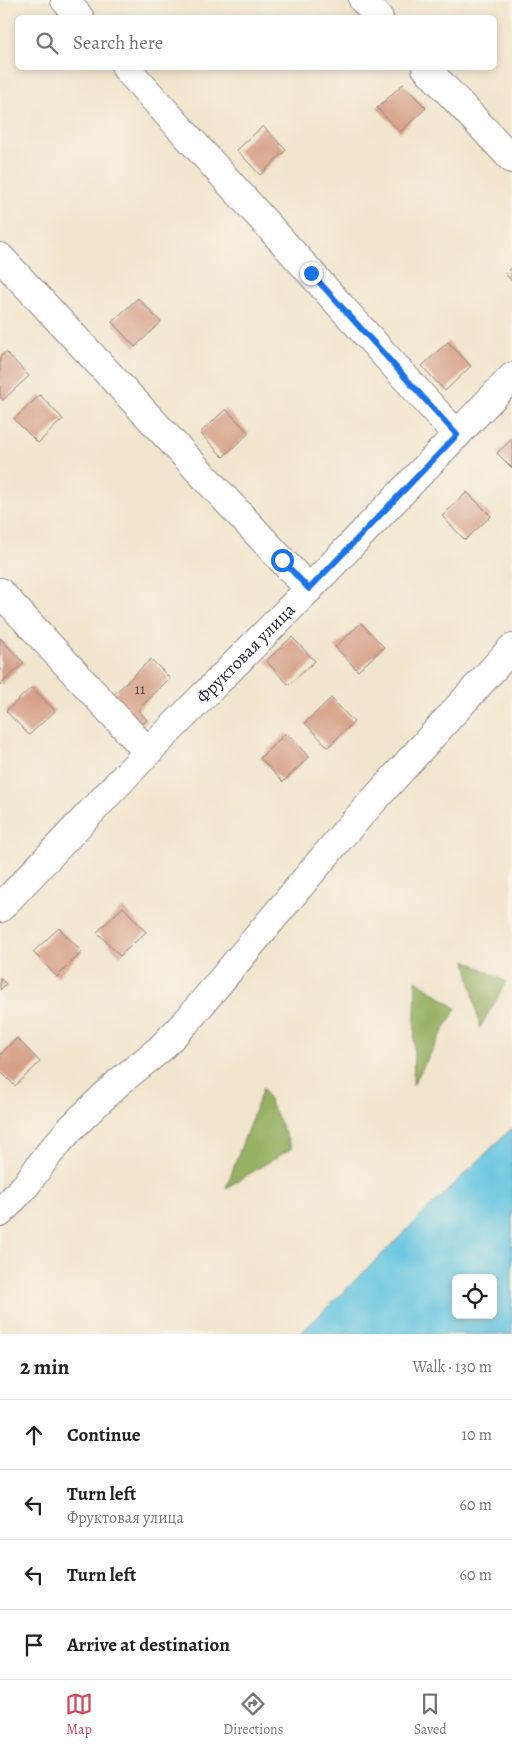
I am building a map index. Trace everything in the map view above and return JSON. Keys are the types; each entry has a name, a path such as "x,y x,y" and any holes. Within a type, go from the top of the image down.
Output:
{"street":[{"path":"65,0 78,15"},
{"path":"362,0 376,15"},
{"path":"128,70 457,435"},
{"path":"428,70 512,159"},
{"path":"0,257 309,589"},
{"name":"Фруктовая улица","path":"0,908 148,752 309,589 512,377"},
{"path":"0,592 148,752"},
{"path":"0,1213 13,1184 46,1157 70,1129 119,1082 159,1050 187,1021 345,832 512,648"}],"green space":[{"path":"466,960 506,982 480,1028"},
{"path":"416,980 456,1008 413,1085"},
{"path":"263,1088 292,1148 226,1188"}],"water":[{"path":"512,1128 512,1334 300,1334"}],"building":[{"path":"403,84 426,108 400,132 377,108"},
{"path":"263,126 286,150 260,175 237,150"},
{"path":"512,267 512,281 505,274"},
{"path":"138,298 161,322 135,347 112,322"},
{"path":"448,342 471,366 445,391 422,366"},
{"path":"6,352 29,376 3,400 0,397 0,357"},
{"path":"40,395 63,419 38,443 14,419"},
{"path":"226,409 249,433 223,457 200,433"},
{"path":"512,439 512,468 497,453"},
{"path":"467,492 491,516 465,540 442,516"},
{"path":"361,623 384,647 358,671 335,647"},
{"path":"292,637 315,661 289,685 266,661"},
{"path":"0,638 24,663 0,685"},
{"path":"151,659 170,678 138,710 147,720 138,728 109,699"},
{"path":"32,687 55,711 29,735 6,711"},
{"path":"331,698 354,722 328,747 305,723"},
{"path":"286,733 309,757 283,782 260,758"},
{"path":"123,907 146,932 120,956 97,932"},
{"path":"59,928 82,952 57,977 33,952"},
{"path":"0,978 6,984 0,990"},
{"path":"17,1038 40,1062 15,1086 0,1071 0,1055"}],"route":[{"path":"282,560 309,589 457,435 311,273"}]}
